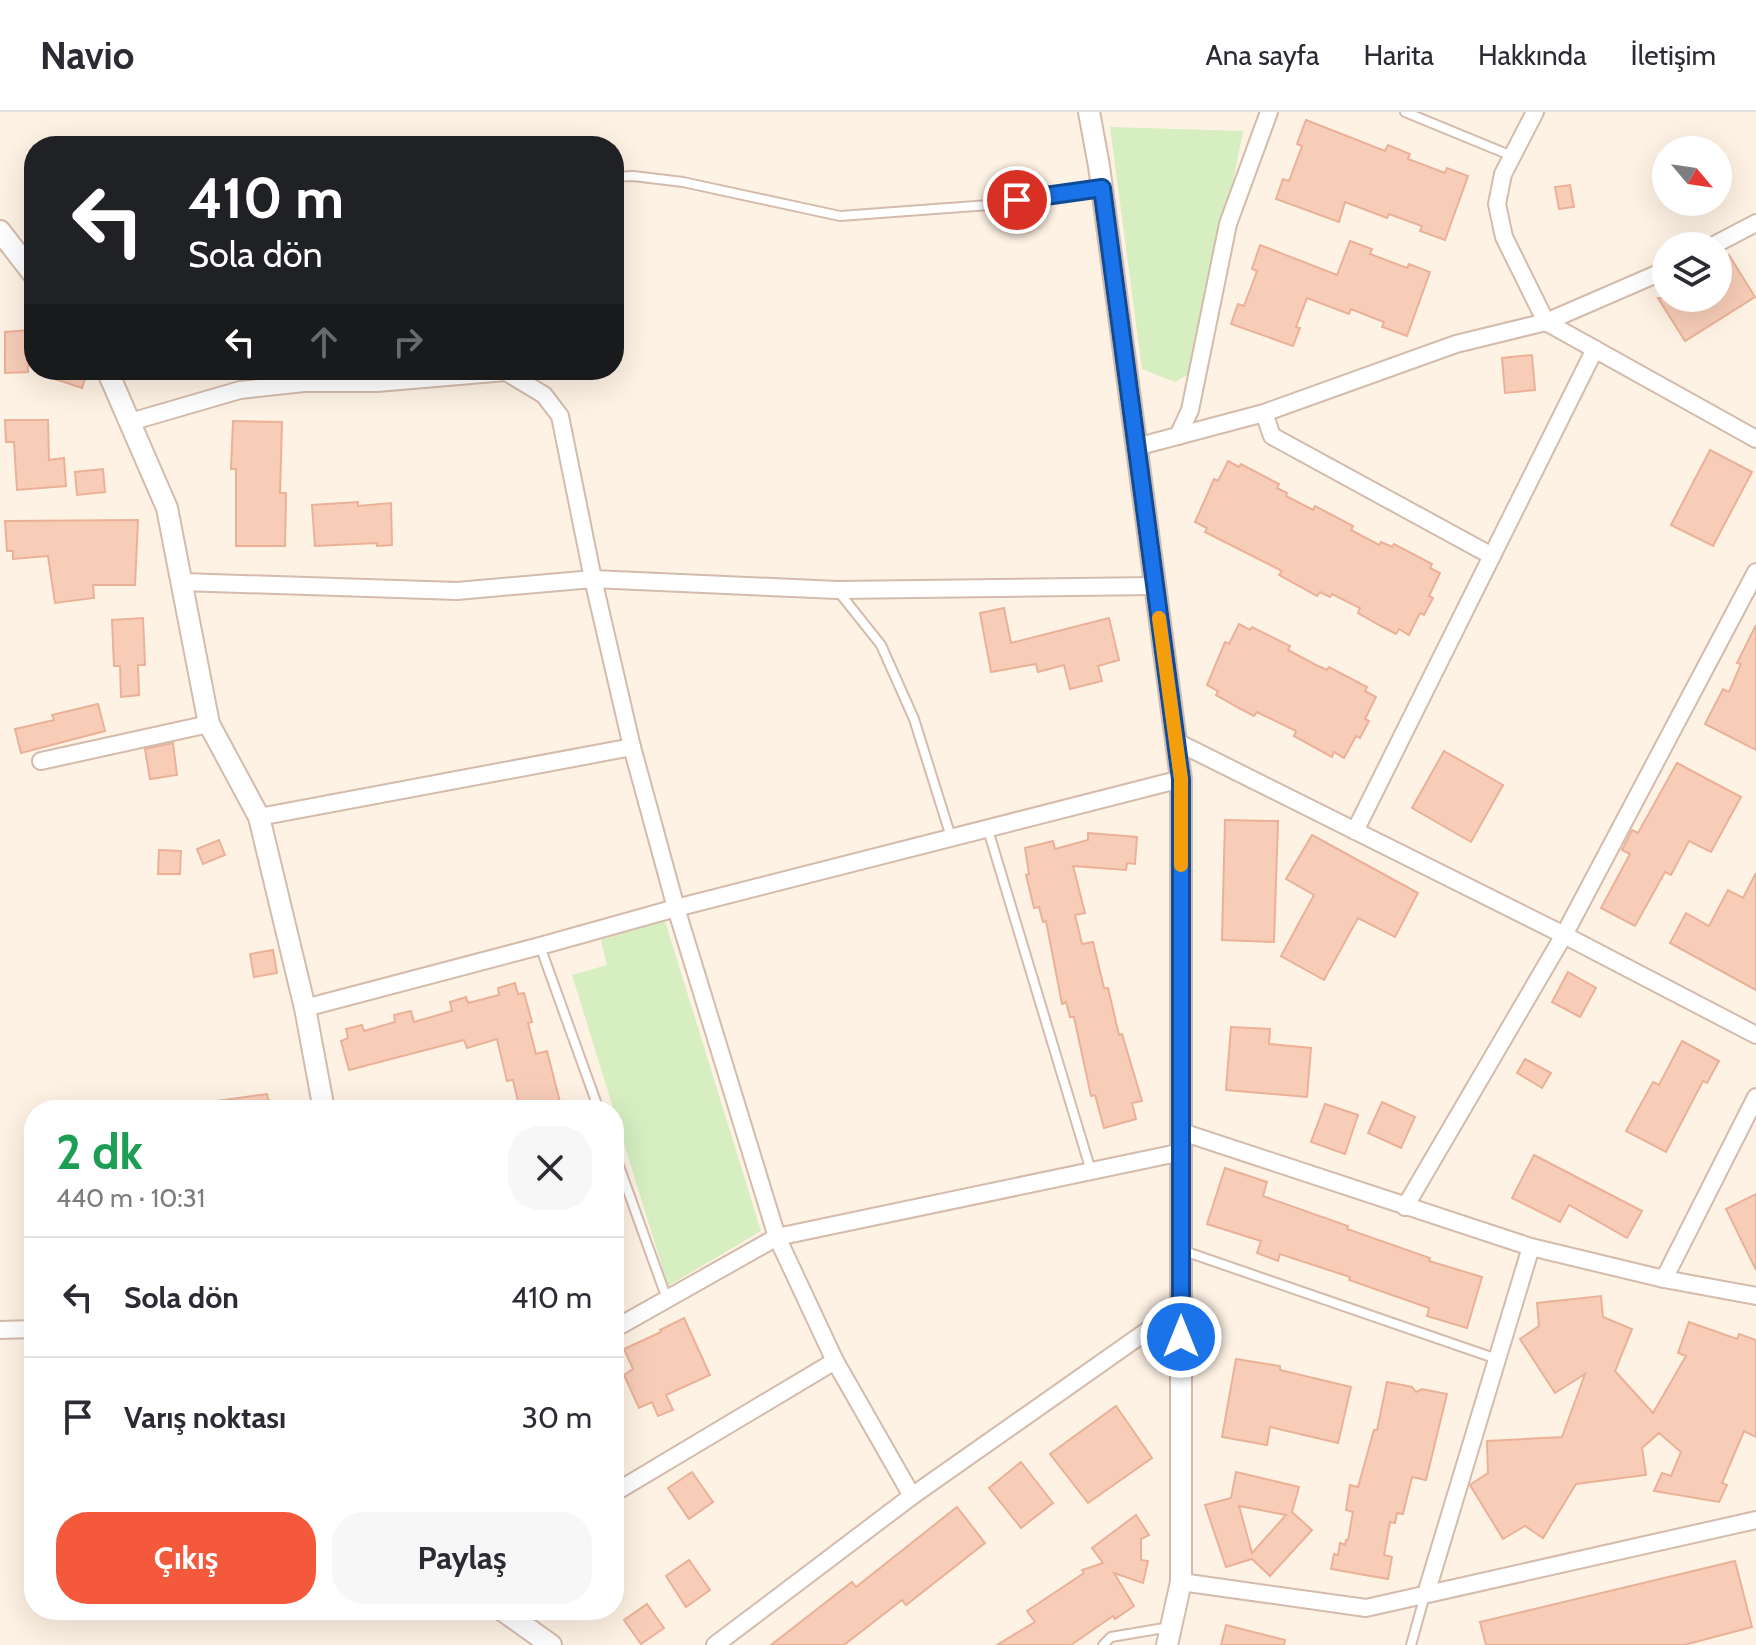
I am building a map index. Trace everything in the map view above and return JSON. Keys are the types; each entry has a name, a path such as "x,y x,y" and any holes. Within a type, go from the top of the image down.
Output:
{"street":[{"path":"1089,112 1102,188 1181,779 1181,1582 1169,1636"},
{"path":"1178,436 1190,410 1228,224 1269,112"},
{"path":"1535,112 1503,174 1497,204 1504,237 1546,322 1756,439"},
{"path":"1732,236 1756,223"},
{"path":"0,231 24,262"},
{"path":"1136,447 1264,413 1456,344 1546,322 1652,276"},
{"path":"1355,831 1595,349"},
{"path":"111,380 167,508 209,724 259,817 305,1008 322,1100"},
{"path":"130,422 240,390 304,383 412,380"},
{"path":"531,380 560,416 593,579 632,747 676,908 777,1237 835,1361 912,1496"},
{"path":"1264,413 1272,436 1492,556"},
{"path":"1405,1207 1564,935 1756,572"},
{"path":"182,582 457,591 593,579 837,590 1155,586"},
{"path":"41,761 209,724"},
{"path":"1175,741 1564,935 1756,1035"},
{"path":"259,817 632,747"},
{"path":"305,1008 676,908 1181,779"},
{"path":"1664,1279 1756,1097"},
{"path":"624,1323 777,1237 1091,1171 1182,1142 1531,1247 1664,1279 1756,1296"},
{"path":"1426,1594 1531,1247"},
{"path":"715,1645 912,1496 1181,1307"},
{"path":"0,1330 24,1329"},
{"path":"624,1487 835,1361"},
{"path":"1181,1582 1366,1608 1756,1520"},
{"path":"516,1620 551,1645"}],"lane":[{"path":"1405,112 1512,156"},
{"path":"624,176 683,182 840,216 989,205 1102,188"},
{"path":"837,590 881,645 914,719 952,839"},
{"path":"988,830 1091,1171"},
{"path":"540,946 595,1100"},
{"path":"624,1180 667,1299"},
{"path":"1182,1250 1497,1359"},
{"path":"1411,1645 1426,1594"},
{"path":"1103,1645 1111,1637 1169,1636"}],"green space":[{"path":"1110,127 1243,131 1197,369 1175,382 1142,369"},
{"path":"665,921 761,1231 668,1286 624,1143 624,1100 611,1100 572,975 607,965 601,940"}],"building":[{"path":"1306,120 1385,151 1388,145 1410,154 1408,159 1445,173 1447,168 1468,176 1445,240 1420,231 1422,226 1389,214 1387,218 1345,202 1339,222 1276,199 1283,179 1289,181 1302,146 1297,144"},
{"path":"1570,185 1574,207 1559,209 1555,187"},
{"path":"1350,241 1372,249 1370,254 1407,268 1409,264 1430,272 1407,336 1382,327 1384,322 1351,309 1349,314 1307,298 1296,327 1300,328 1293,346 1231,324 1238,304 1244,306 1257,271 1252,269 1260,245 1337,275"},
{"path":"1732,260 1755,297 1732,311"},
{"path":"1667,312 1731,312 1685,341"},
{"path":"24,330 24,372 5,373 5,332"},
{"path":"1532,355 1535,390 1505,393 1502,358"},
{"path":"58,380 85,380 82,388"},
{"path":"5,420 48,420 49,460 64,458 66,486 17,490 14,442 6,442"},
{"path":"233,421 282,422 280,493 286,493 285,546 236,546 236,469 231,469"},
{"path":"1710,450 1752,472 1713,546 1671,525"},
{"path":"1228,461 1239,467 1241,464 1279,484 1277,488 1287,493 1286,496 1313,510 1315,506 1353,526 1351,530 1379,545 1381,542 1392,547 1394,544 1432,564 1430,568 1440,573 1429,596 1433,598 1424,615 1420,613 1409,635 1399,629 1396,634 1358,613 1360,608 1332,594 1330,597 1320,592 1317,596 1279,575 1282,571 1205,532 1207,528 1195,522 1214,479 1218,481"},
{"path":"103,469 105,492 77,495 75,472"},
{"path":"358,502 358,506 391,503 392,545 315,546 312,505"},
{"path":"138,520 135,585 93,585 94,598 55,603 48,556 13,559 13,551 7,551 5,521"},
{"path":"1004,608 1011,643 1109,618 1119,660 1098,666 1102,681 1070,689 1064,665 1038,672 1036,664 991,672 980,613"},
{"path":"143,618 145,665 138,665 139,695 121,697 120,666 114,666 112,620"},
{"path":"1239,624 1250,630 1252,627 1290,646 1288,650 1316,665 1327,670 1329,667 1367,687 1365,691 1376,697 1365,719 1369,721 1344,758 1334,752 1332,757 1294,736 1296,731 1257,712 1254,716 1216,695 1218,691 1207,685 1225,642 1229,644"},
{"path":"1756,625 1756,750 1705,724 1723,689 1729,692 1741,664 1737,663"},
{"path":"98,704 105,731 21,753 15,729 54,720 52,715"},
{"path":"173,743 177,775 150,779 145,749"},
{"path":"1444,751 1503,785 1471,842 1412,808"},
{"path":"1677,763 1741,797 1711,852 1689,841 1671,875 1665,872 1635,926 1601,908 1630,854 1622,850 1632,830 1638,833"},
{"path":"1225,820 1278,821 1274,942 1222,940"},
{"path":"1088,833 1137,837 1135,864 1127,863 1126,870 1073,866 1085,913 1075,915 1082,944 1093,942 1104,988 1108,988 1119,1035 1122,1034 1142,1101 1132,1103 1136,1119 1104,1128 1095,1095 1091,1096 1074,1017 1070,1017 1066,1002 1062,1004 1046,921 1043,922 1039,907 1034,908 1026,875 1029,874 1025,848 1053,841 1055,849 1088,840"},
{"path":"1312,835 1418,893 1395,937 1358,918 1324,980 1281,956 1314,895 1286,879"},
{"path":"219,840 225,855 203,864 197,849"},
{"path":"159,850 181,851 180,874 158,874"},
{"path":"1756,873 1756,990 1670,943 1686,913 1709,926 1728,890 1743,898"},
{"path":"273,950 277,973 254,977 250,954"},
{"path":"1568,972 1596,988 1580,1017 1552,1002"},
{"path":"515,983 518,994 524,993 536,1054 547,1051 559,1100 518,1100 513,1080 507,1081 497,1039 467,1048 464,1040 349,1070 341,1041 348,1038 346,1029 362,1025 364,1031 395,1022 394,1015 411,1011 414,1022 452,1011 450,1002 466,997 468,1003 499,995 498,988"},
{"path":"1231,1027 1270,1029 1269,1044 1311,1048 1307,1097 1226,1090"},
{"path":"1682,1041 1719,1061 1707,1083 1703,1081 1666,1152 1626,1131 1653,1082 1659,1085"},
{"path":"1525,1059 1551,1073 1542,1088 1517,1073"},
{"path":"267,1094 268,1100 223,1100"},
{"path":"1382,1102 1415,1117 1401,1148 1368,1133"},
{"path":"1325,1104 1358,1115 1345,1154 1311,1142"},
{"path":"1534,1155 1642,1211 1627,1238 1569,1205 1560,1222 1512,1198"},
{"path":"1225,1168 1267,1182 1263,1196 1430,1258 1429,1261 1482,1277 1467,1328 1427,1316 1429,1308 1349,1280 1350,1277 1280,1254 1278,1261 1257,1253 1261,1241 1207,1224"},
{"path":"1756,1194 1756,1270 1726,1209"},
{"path":"1601,1296 1603,1317 1632,1329 1615,1371 1653,1413 1686,1356 1678,1353 1689,1322 1737,1339 1739,1334 1756,1340 1756,1437 1744,1431 1722,1483 1727,1485 1719,1502 1654,1491 1662,1473 1671,1476 1681,1452 1659,1433 1642,1448 1646,1475 1576,1484 1543,1538 1525,1526 1503,1539 1470,1485 1488,1473 1487,1441 1562,1437 1585,1374 1555,1393 1520,1339 1539,1326 1537,1303"},
{"path":"684,1318 710,1375 666,1395 673,1410 658,1416 652,1402 639,1408 624,1375 633,1369 624,1349"},
{"path":"1236,1359 1280,1366 1280,1370 1351,1387 1338,1443 1270,1427 1267,1445 1222,1437"},
{"path":"1387,1382 1412,1387 1416,1392 1422,1389 1447,1394 1426,1480 1412,1477 1403,1514 1397,1513 1395,1523 1390,1522 1384,1555 1392,1557 1388,1579 1331,1569 1340,1543 1345,1545 1348,1540 1353,1512 1346,1510 1350,1485 1358,1487 1374,1430 1377,1430"},
{"path":"1116,1406 1152,1458 1088,1503 1050,1454"},
{"path":"1021,1462 1053,1503 1021,1528 989,1488"},
{"path":"692,1472 713,1502 689,1519 668,1488"},
{"path":"1236,1472 1299,1487 1292,1512 1312,1530 1270,1576 1252,1559 1226,1567 1205,1505 1231,1498","holes":["1239,1506 1286,1515 1252,1553"]},
{"path":"957,1507 985,1543 906,1605 902,1600 844,1645 771,1645 852,1582 856,1587"},
{"path":"1136,1515 1149,1535 1141,1539 1141,1560 1148,1561 1143,1583 1114,1573 1134,1606 1115,1619 1113,1616 1071,1645 997,1645 1035,1622 1027,1611 1084,1573 1082,1570 1103,1563 1092,1548"},
{"path":"689,1560 710,1590 686,1607 666,1576"},
{"path":"1735,1561 1752,1627 1684,1645 1486,1645 1480,1622"},
{"path":"647,1604 664,1628 641,1644 624,1620"},
{"path":"1226,1625 1285,1640 1284,1645 1221,1645"}],"slow traffic":[{"path":"1159,618 1181,779 1181,865"}],"route":[{"path":"1017,200 1102,188 1181,779 1181,1337"}]}
